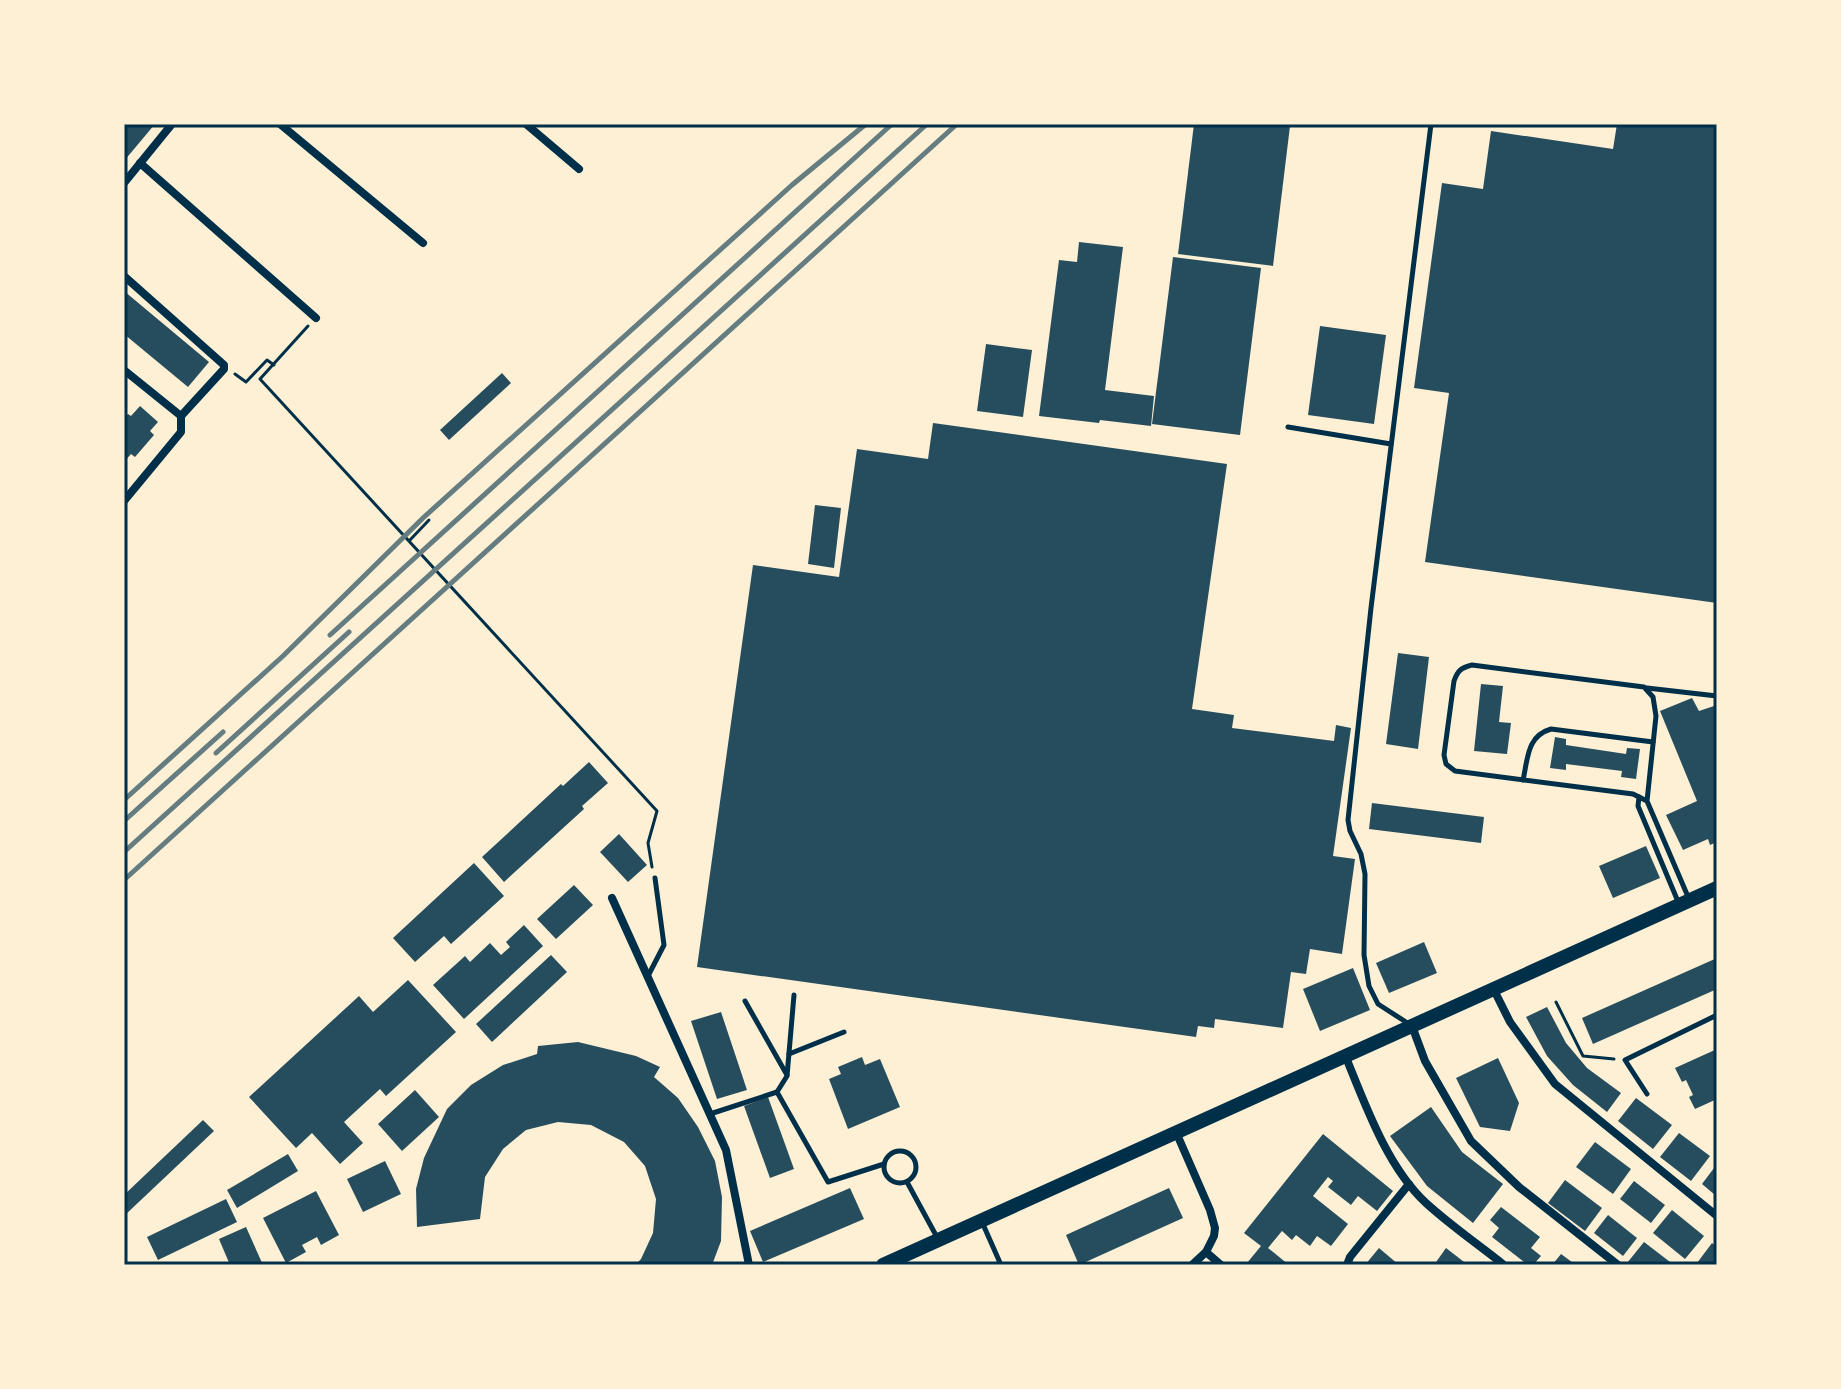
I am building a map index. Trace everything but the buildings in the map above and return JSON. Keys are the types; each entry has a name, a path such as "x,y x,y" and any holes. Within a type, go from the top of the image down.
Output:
{"main road":[{"path":"883,1265 1717,888"}],"street":[{"path":"124,183 172,124"},
{"path":"280,124 423,243"},
{"path":"526,124 579,169"},
{"path":"140,163 316,318"},
{"path":"124,276 224,365 224,369 181,416 181,432 124,501"},
{"path":"125,372 181,416"},
{"path":"612,898 726,1150 749,1265"},
{"path":"1493,988 1510,1022 1555,1084 1717,1216"},
{"path":"1412,1026 1431,1072 1471,1141 1519,1187 1618,1265"},
{"path":"1345,1055 1386,1146 1409,1184 1426,1203 1504,1265"},
{"path":"1176,1131 1214,1220 1214,1236 1206,1252 1192,1265"},
{"path":"1347,1265 1350,1257 1409,1184"},
{"path":"1206,1252 1221,1265"}],"lane":[{"path":"1412,1026 1378,1004 1369,986 1364,955 1365,874 1348,820 1431,124"},
{"path":"1288,427 1391,444"},
{"path":"1647,801 1633,794 1455,771 1446,764 1444,755 1457,671 1472,665 1717,696"},
{"path":"1644,687 1655,704 1647,801 1684,903"},
{"path":"1523,780 1532,741 1541,732 1551,729 1653,742"},
{"path":"1639,797 1638,806 1684,903"},
{"path":"648,976 664,945 655,878"},
{"path":"710,1114 777,1092 787,1076 794,995"},
{"path":"745,1001 787,1076"},
{"path":"1647,1094 1625,1060 1717,1015"},
{"path":"789,1054 844,1032"},
{"path":"777,1092 828,1182 884,1164"},
{"path":"903,1152 912,1157 916,1168 907,1182 897,1183 888,1178 884,1164 888,1156 903,1152"},
{"path":"907,1182 938,1240"},
{"path":"981,1220 1001,1265"}],"path":[{"path":"316,318 260,379 657,811 648,843 655,878"},
{"path":"224,365 246,382 267,360 274,365"},
{"path":"410,540 429,520"},
{"path":"1556,1002 1583,1056 1625,1060"}],"railway":[{"path":"124,800 283,656 423,518 792,185 866,124"},
{"path":"330,635 892,124"},
{"path":"124,852 927,124"},
{"path":"124,880 957,124"},
{"path":"216,753 349,632"},
{"path":"124,821 223,732"}]}
